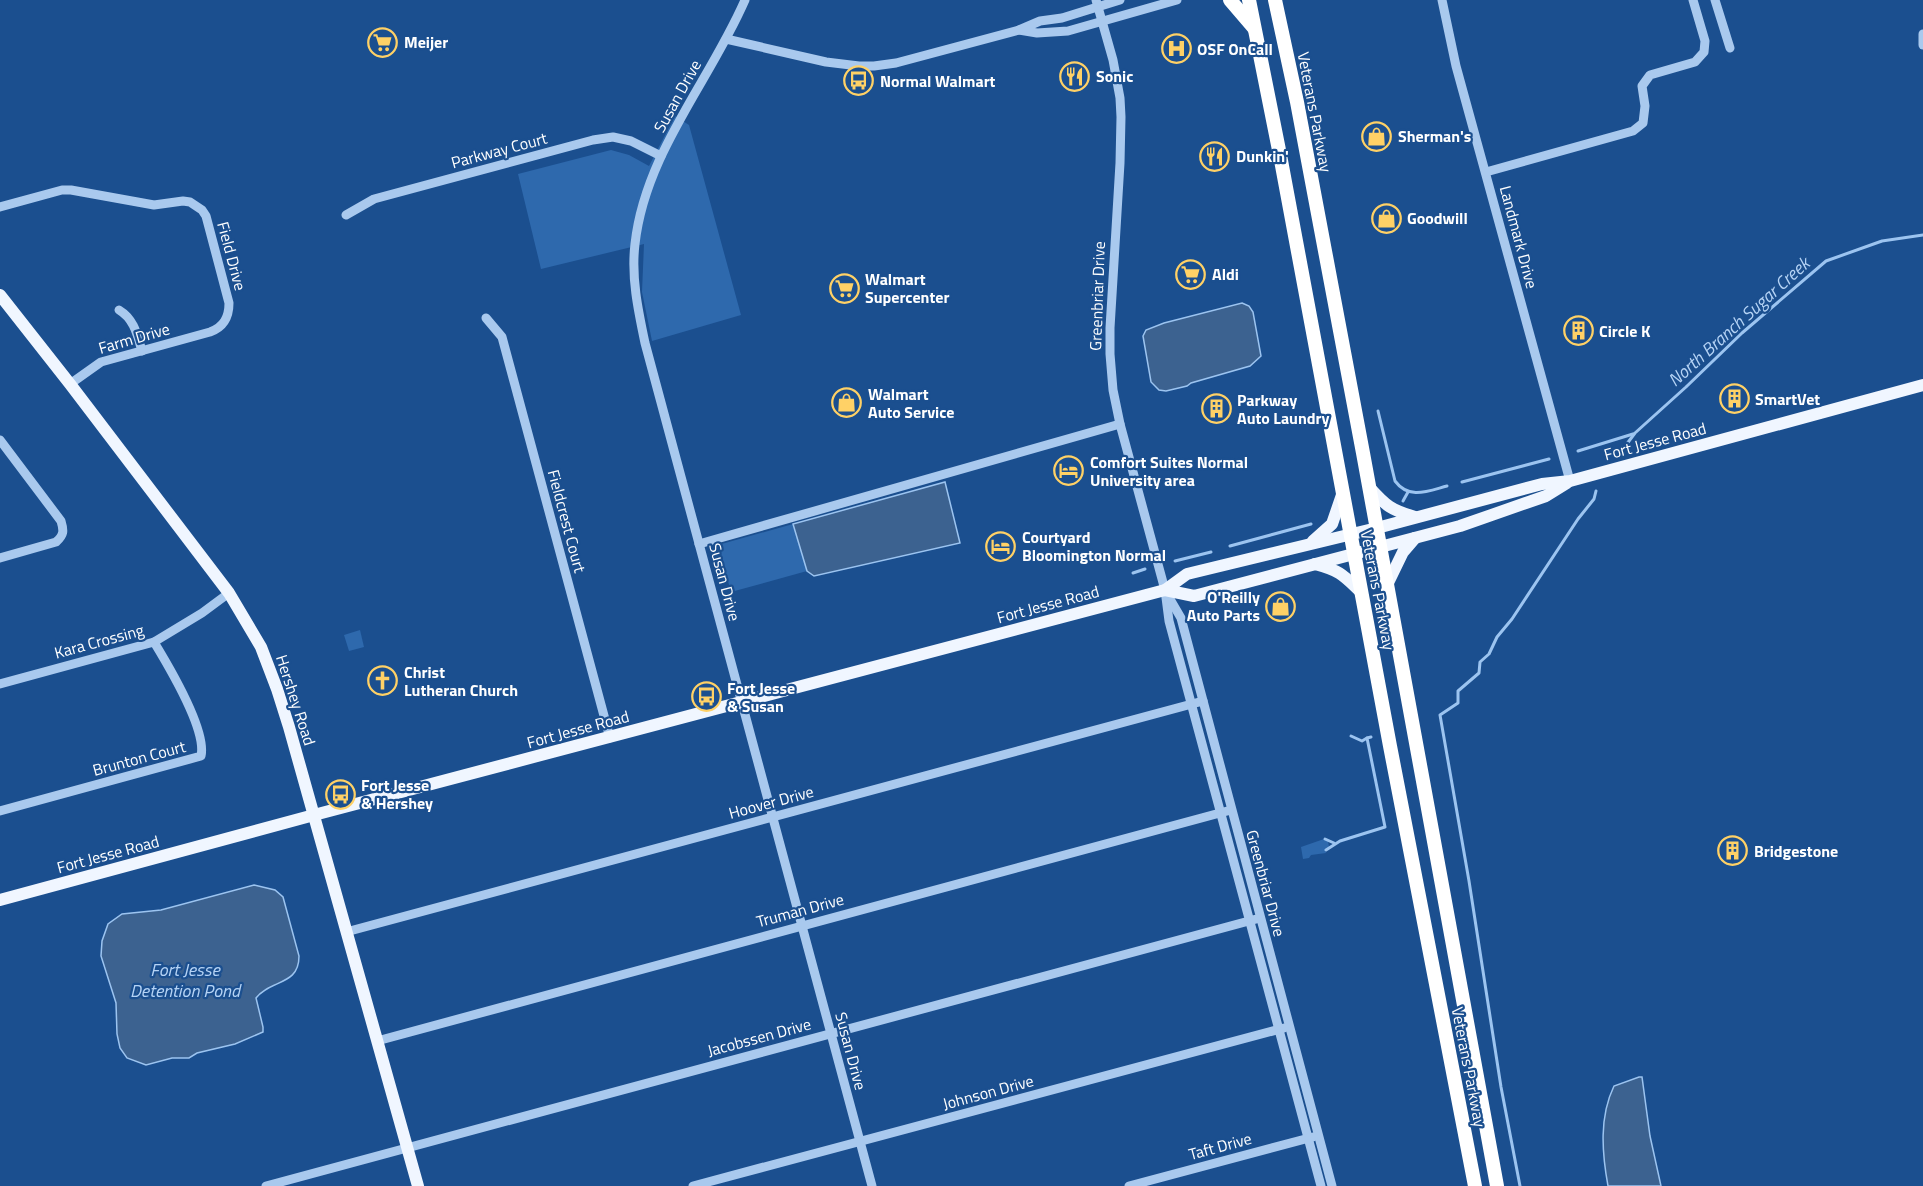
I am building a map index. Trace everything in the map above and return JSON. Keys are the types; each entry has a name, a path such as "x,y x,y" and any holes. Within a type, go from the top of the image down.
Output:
{"highway":[{"path":"1230,0 1255,30"},
{"name":"Veterans Parkway","path":"1249,0 1475,1186"},
{"name":"Veterans Parkway","path":"1275,0 1377,528 1497,1186"},
{"path":"1282,28 1286,0"}],"main road":[{"name":"Hershey Road","path":"0,295 229,593 261,647 277,689 314,815 418,1186"},
{"name":"Fort Jesse Road","path":"0,900 1165,590 1187,574 1377,528 1542,484 1570,481 1923,385"},
{"name":"Fort Jesse Road","path":"1165,590 1194,596 1380,548 1460,526 1546,496 1570,481"},
{"path":"1369,487 1384,504 1394,511 1416,517"},
{"path":"1310,543 1332,524 1343,492"},
{"path":"1387,585 1403,552 1415,538"},
{"path":"1314,564 1335,569 1362,593"}],"street":[{"name":"Susan Drive","path":"745,0 661,156 645,198 638,228 635,244 634,285 645,343 872,1186"},
{"path":"726,39 826,62 874,66 896,63 1019,30 1040,21 1062,18 1097,3 1120,0"},
{"path":"1019,30 1036,33 1068,31 1177,0"},
{"name":"Landmark Drive","path":"1442,0 1456,66 1570,481"},
{"path":"1486,172 1633,131 1643,123 1645,106 1642,86 1650,75 1695,62 1704,52 1705,41 1693,0"},
{"path":"1715,0 1730,48"},
{"name":"Greenbriar Drive","path":"1097,3 1113,60 1120,98 1110,354 1113,390 1165,590 1168,621 1221,813 1289,1026 1332,1186"},
{"path":"1923,34 1923,45"},
{"name":"Parkway Court","path":"346,215 374,199 593,140 613,137 631,141 661,156"},
{"name":"Field Drive","path":"0,207 62,190 154,205 190,202 202,210 206,216 229,303 229,311 223,325 210,332"},
{"path":"119,310 131,320 135,327 142,351"},
{"name":"Fieldcrest Court","path":"486,318 502,337 610,738"},
{"name":"Farm Drive","path":"70,384 101,362 210,332"},
{"path":"699,544 1120,424"},
{"path":"0,440 62,521 64,529 56,542 0,558"},
{"name":"Greenbriar Drive","path":"1165,590 1181,618 1203,701 1231,810 1279,1029 1321,1186"},
{"name":"Kara Crossing","path":"0,684 154,642 202,613 229,593"},
{"name":"Brunton Court","path":"0,811 201,756 202,749 185,699 154,642"},
{"name":"Hoover Drive","path":"346,932 1203,701"},
{"name":"Truman Drive","path":"377,1041 1231,810"},
{"name":"Jacobssen Drive","path":"266,1186 1255,919"},
{"name":"Johnson Drive","path":"693,1186 1289,1026"},
{"name":"Taft Drive","path":"1129,1186 1318,1136"}],"shaded area":[{"path":"675,116 689,125 741,315 652,341 642,292 644,244 541,269 518,174 611,150 629,155 649,166"},
{"path":"793,524 807,571 731,592 718,545"},
{"path":"360,630 364,647 349,651 344,635"},
{"path":"1324,839 1328,841 1329,847 1325,850 1326,853 1311,855 1303,859 1301,847"}],"water":[{"path":"1242,303 1249,306 1253,312 1261,356 1250,366 1166,391 1159,390 1151,382 1143,336 1146,330 1164,323"},
{"path":"945,482 960,543 814,576 807,571 793,524"},
{"name":"Fort Jesse Detention Pond","path":"254,885 275,890 283,897 299,956 298,966 294,973 256,998 263,1032 235,1044 197,1053 189,1058 172,1058 146,1065 127,1058 120,1048 116,1003 101,956 102,941 108,924 122,914 161,910"},
{"path":"1642,1077 1650,1136 1661,1186 1608,1186 1603,1135 1609,1098 1614,1086"}],"waterway":[{"name":"North Branch Sugar Creek","path":"1623,449 1635,433 1742,333 1826,261 1882,241 1923,235"},
{"path":"1378,411 1395,481 1400,487 1419,493 1447,486"},
{"path":"1578,451 1633,434"},
{"path":"1462,482 1549,459"},
{"path":"1520,1186 1501,1087 1440,715 1458,703 1458,691 1479,673 1480,662 1489,654 1497,637 1512,619 1578,519 1594,499 1596,491"},
{"path":"1403,501 1408,492"},
{"path":"1230,546 1311,524"},
{"path":"1175,561 1211,552"},
{"path":"1133,573 1145,569"},
{"path":"1351,736 1362,741 1367,738"},
{"path":"1326,850 1340,841 1385,827 1367,738 1371,737"},
{"path":"1325,839 1334,843"}],"place":[{"name":"Meijer","path":"383,42"},
{"name":"OSF OnCall","path":"1176,49"},
{"name":"Sonic","path":"1075,76"},
{"name":"Normal Walmart","path":"859,81"},
{"name":"Sherman's","path":"1377,136"},
{"name":"Dunkin'","path":"1215,156"},
{"name":"Goodwill","path":"1386,218"},
{"name":"Aldi","path":"1191,274"},
{"name":"Walmart Supercenter","path":"844,288"},
{"name":"Circle K","path":"1578,331"},
{"name":"SmartVet","path":"1734,399"},
{"name":"Walmart Auto Service","path":"847,403"},
{"name":"Parkway Auto Laundry","path":"1216,409"},
{"name":"Comfort Suites Normal University area","path":"1069,471"},
{"name":"Courtyard Bloomington Normal","path":"1001,546"},
{"name":"O'Reilly Auto Parts","path":"1281,606"},
{"name":"Christ Lutheran Church","path":"383,681"},
{"name":"Fort Jesse & Susan","path":"706,697"},
{"name":"Fort Jesse & Hershey","path":"340,794"},
{"name":"Bridgestone","path":"1733,851"}]}
